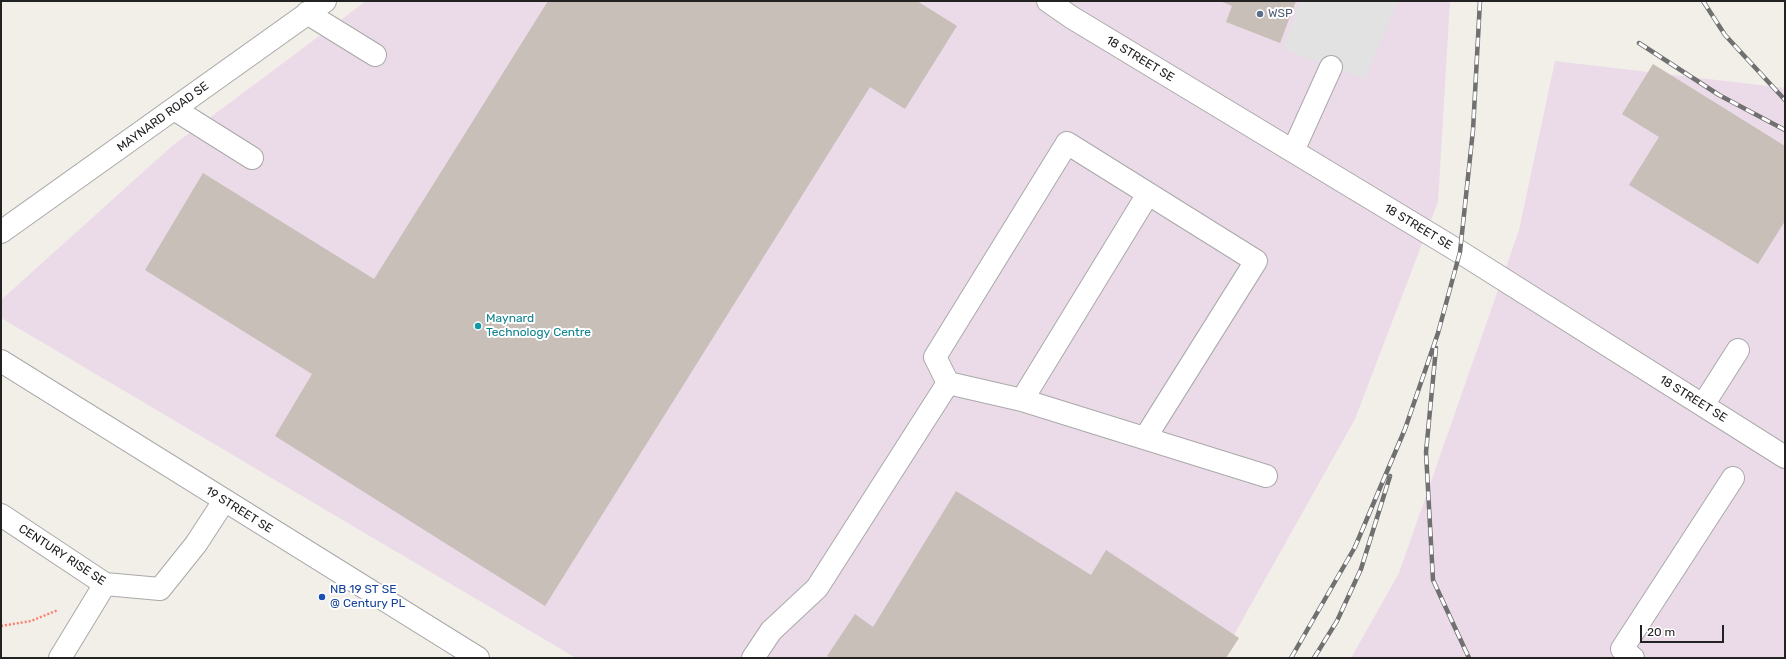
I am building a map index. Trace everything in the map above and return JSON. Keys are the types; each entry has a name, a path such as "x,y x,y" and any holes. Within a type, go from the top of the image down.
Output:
{"street":[{"name":"18 STREET SE","path":"1048,1 1070,17 1460,252 1785,457"},
{"path":"316,7 375,55"},
{"name":"MAYNARD ROAD SE","path":"1,232 316,7"},
{"path":"1293,151 1331,67"},
{"path":"174,109 252,158"},
{"path":"1145,438 1256,261 1067,143 934,357 948,383 1022,400 1266,476"},
{"path":"1022,400 1148,194"},
{"path":"1703,405 1738,350"},
{"name":"19 STREET SE","path":"1,361 478,658"},
{"path":"753,658 771,631 817,588 948,383"},
{"path":"1633,658 1622,649 1733,478"},
{"name":"CENTURY RISE SE","path":"1,515 105,584 160,589 196,544 224,500"},
{"path":"60,658 105,584"}],"path":[{"path":"1,626 31,621 59,610"}],"shaded area":[{"path":"366,1 1450,1 1438,202 1355,419 1221,658 576,658 1,318 1,300 172,146"},
{"path":"1301,1 1398,1 1365,79 1283,49"},
{"path":"1555,61 1785,88 1785,658 1351,658 1399,573 1519,230"}],"building":[{"name":"Maynard Technology Centre","path":"548,1 917,1 957,26 905,109 870,87 545,606 275,436 312,374 145,270 203,173 374,279"},
{"name":"WSP","path":"1220,1 1296,1 1280,43 1226,22 1232,6"},
{"path":"1653,64 1785,146 1785,221 1758,264 1629,185 1659,137 1622,114"},
{"path":"956,491 1091,575 1106,550 1239,638 1226,658 830,658 827,656 855,614 873,627"}],"railway":[{"path":"1291,658 1355,547 1405,429 1438,333 1460,252 1473,130 1480,1"},
{"path":"1703,1 1725,35 1785,100"},
{"path":"1639,43 1719,95 1785,130"},
{"path":"1436,348 1426,452 1433,580 1469,658"},
{"path":"1314,658 1337,621 1361,569 1390,476"}],"place":[{"name":"WSP","path":"1260,14"},
{"name":"Maynard Technology Centre","path":"478,326"},
{"name":"NB 19 ST SE @ Century PL","path":"322,597"}]}
